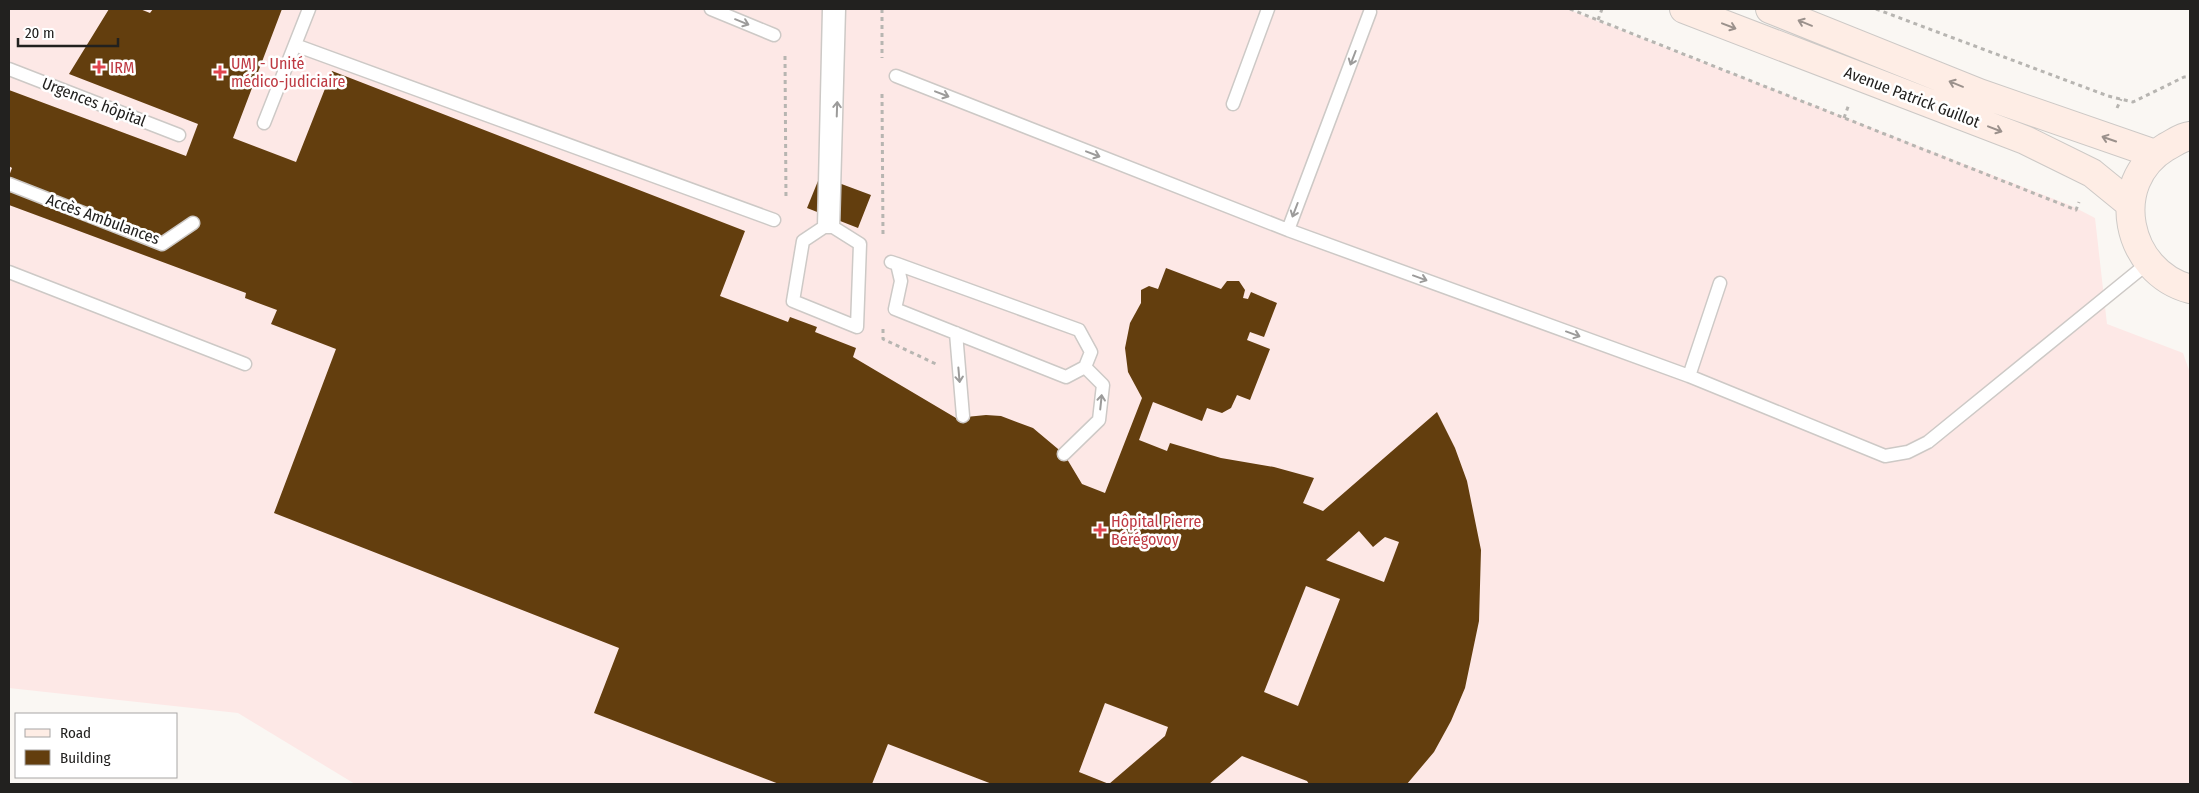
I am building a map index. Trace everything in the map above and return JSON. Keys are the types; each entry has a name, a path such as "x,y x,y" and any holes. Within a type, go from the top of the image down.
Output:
{"street":[{"name":"Avenue Patrick Guillot","path":"1684,9 2025,140 2092,172 2130,204"},
{"name":"Avenue Patrick Guillot","path":"1770,9 1978,93 2155,154"},
{"path":"2190,136 2183,137 2155,154 2138,176 2130,204 2133,235 2148,263 2162,277 2190,289"}],"lane":[{"path":"264,123 309,9"},
{"path":"711,9 774,35"},
{"path":"828,227 829,9"},
{"path":"828,227 839,9"},
{"path":"1233,104 1268,9"},
{"path":"1288,230 1370,12"},
{"path":"295,45 774,220"},
{"name":"Urgences hôpital","path":"9,69 179,135"},
{"path":"896,76 1288,230 1689,376 1885,456 1908,452 1928,442 2148,263"},
{"name":"Accès Ambulances","path":"9,184 162,244 193,223"},
{"path":"828,227 860,244 857,328 794,302 804,241 828,227"},
{"path":"894,263 1079,330 1091,352 1085,367 1066,377 953,332 895,309 901,281 894,263"},
{"path":"9,272 245,364"},
{"path":"1689,376 1720,284"},
{"path":"953,332 964,416"},
{"path":"1064,454 1099,420 1103,385 1085,367"}],"path":[{"path":"882,9 882,67"},
{"path":"1570,9 2076,210 2092,172"},
{"path":"1598,20 1602,9"},
{"path":"1876,9 2108,96 2133,102 2184,77 2190,76"},
{"path":"785,48 786,207"},
{"path":"882,86 882,242"},
{"path":"883,320 883,339 940,366 953,332"}],"shaded area":[{"name":"Hôpital Pierre Bérégovoy","path":"9,9 1567,9 2072,206 2095,218 2107,324 2183,353 2190,373 2190,784 355,784 238,713 9,688"}],"building":[{"path":"109,9 140,9 150,13 153,9 282,9 233,138 296,162 332,71 745,231 720,296 788,322 790,317 817,327 815,332 856,348 853,357 956,418 986,415 1001,416 1033,428 1064,454 1082,484 1105,493 1142,398 1128,372 1125,348 1130,323 1141,303 1141,290 1149,286 1158,289 1166,268 1221,289 1227,281 1239,281 1245,290 1243,298 1248,299 1251,292 1277,303 1264,337 1250,332 1247,340 1270,349 1250,400 1237,395 1231,408 1222,413 1207,408 1202,421 1153,402 1139,440 1167,451 1170,443 1221,458 1274,467 1314,478 1303,503 1323,511 1437,412 1455,448 1467,481 1481,550 1479,621 1465,688 1451,721 1434,752 1407,784 1309,784 1307,781 1242,756 1209,784 1109,784 992,784 888,744 872,784 779,784 594,713 619,648 274,513 336,349 271,324 277,310 245,298 246,293 9,205 9,176 12,168 9,166 9,90 186,156 198,124 69,74","holes":["1359,531 1373,547 1385,537 1399,542 1384,582 1326,560","1306,586 1340,599 1298,706 1264,692","1105,703 1168,727 1165,736 1109,784 1079,772"]},
{"path":"820,176 871,195 858,228 807,208"}],"place":[{"name":"IRM","path":"99,67"},
{"name":"UMJ - Unité médico-judiciaire","path":"220,72"},
{"name":"Hôpital Pierre Bérégovoy","path":"1100,530"}]}
